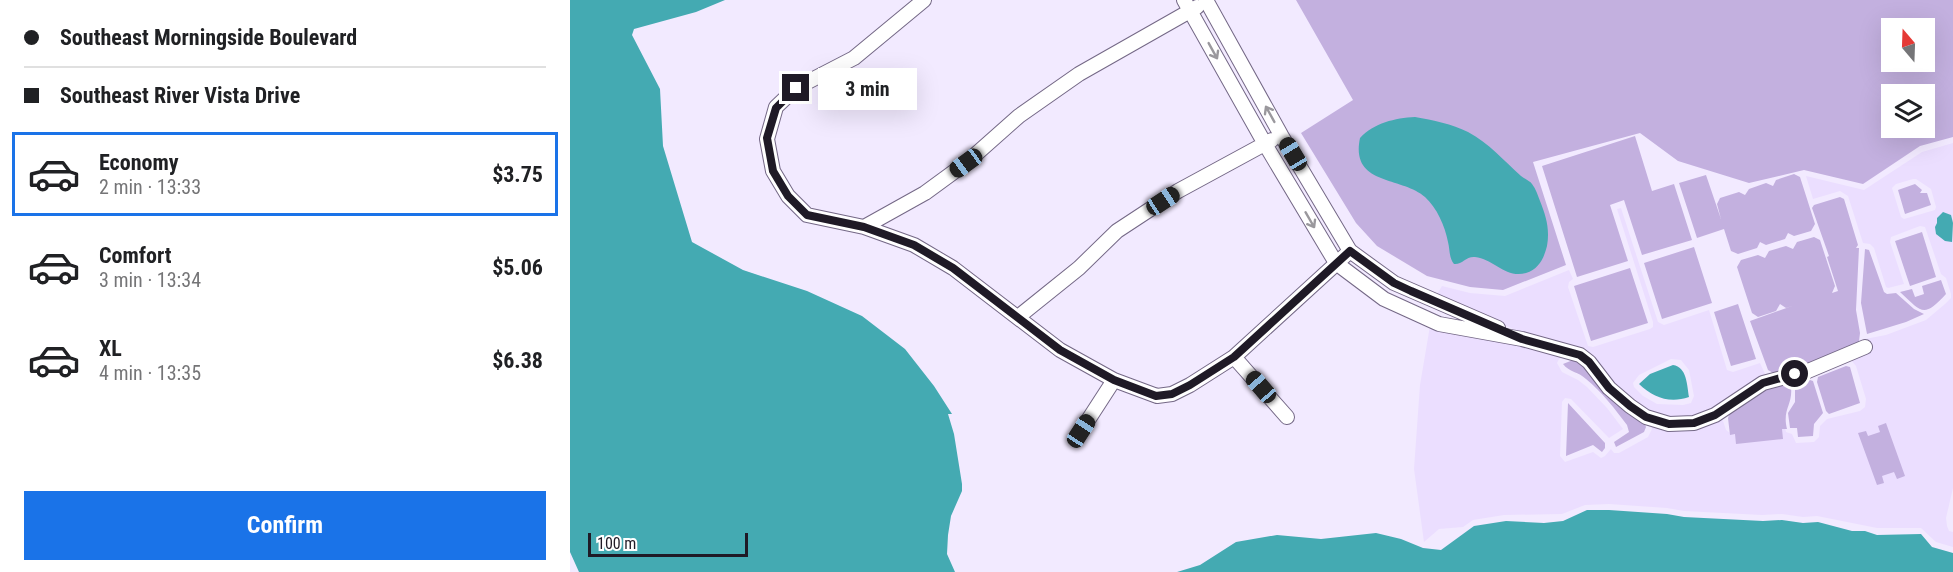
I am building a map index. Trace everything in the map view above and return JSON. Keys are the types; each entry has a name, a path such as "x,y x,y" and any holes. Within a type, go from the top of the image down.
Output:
{"street":[{"path":"924,0 854,58 796,88 776,108 767,138 773,171 788,196 807,215 864,227 914,245 944,262 1060,350 1114,380 1156,396 1172,394 1234,357 1350,251"},
{"path":"864,227 925,193 966,163 1019,116 1079,74 1187,5 1206,1 1281,135 1350,251 1394,283 1522,339"},
{"path":"1187,5 1336,263 1384,299 1439,324 1522,339 1580,355 1589,362 1609,388 1630,406 1646,417 1669,424 1694,423 1715,415 1763,383 1808,371 1865,348"},
{"path":"1018,317 1079,268 1117,231 1178,191 1281,135"},
{"path":"1234,357 1287,417"},
{"path":"1081,431 1114,380"}],"shaded area":[{"path":"1296,0 1953,0 1953,137 1920,146 1863,184 1804,170 1749,183 1678,161 1640,133 1533,162 1566,265 1503,290 1470,287 1427,276 1377,246 1356,223 1301,133 1353,100"},
{"path":"1635,136 1652,191 1674,184 1692,240 1642,255 1624,200 1610,205 1628,261 1577,277 1542,166"},
{"path":"1953,143 1953,488 1946,518 1949,531 1953,532 1953,547 1936,542 1921,528 1877,528 1817,516 1684,511 1609,504 1585,505 1562,514 1504,515 1473,520 1463,527 1439,529 1424,542 1414,469 1420,385 1430,326 1564,356 1557,363 1562,372 1587,387 1623,429 1609,438 1571,399 1565,398 1562,402 1560,456 1565,462 1593,452 1601,458 1611,449 1614,453 1619,453 1648,437 1652,429 1651,425 1722,418 1726,430 1730,433 1784,425 1786,432 1792,434 1796,443 1814,442 1819,437 1820,426 1827,419 1860,411 1865,407 1866,399 1856,366 1851,360 1873,351 1868,340 1865,341 1865,339 1886,335 1926,320 1951,298 1951,294 1946,278 1941,274 1925,227 1920,226 1891,237 1890,242 1904,284 1886,287 1874,248 1870,244 1863,243 1848,196 1840,191 1813,199 1806,176 1864,190 1922,152","holes":["1916,179 1931,189 1936,207 1935,210 1904,219 1901,217 1892,188 1896,184"]},
{"path":"1794,174 1800,177 1815,224 1811,231 1794,236 1788,233 1785,239 1766,245 1760,242 1757,248 1738,254 1731,251 1724,229 1697,238 1679,183 1706,175 1721,219 1717,204 1720,198 1739,192 1745,195 1749,189 1766,183 1773,186 1776,180"},
{"path":"1915,184 1922,190 1920,193 1927,193 1931,205 1905,214 1898,190"},
{"path":"1840,197 1844,199 1858,245 1856,248 1859,248 1856,310 1859,341 1856,346 1814,363 1773,373 1768,370 1750,321 1795,305 1786,308 1780,304 1776,311 1758,317 1752,313 1737,267 1741,260 1758,255 1765,258 1769,251 1786,246 1793,249 1797,242 1814,237 1820,240 1835,286 1832,293 1838,291 1827,257 1829,256 1812,208 1814,205"},
{"path":"1621,208 1658,322 1664,325 1709,310 1727,370 1733,372 1760,363 1766,376 1712,409 1692,417 1669,418 1648,411 1633,401 1582,349 1523,333 1436,296 1442,286 1470,293 1505,296 1569,270 1573,279 1569,282 1568,287 1588,346 1593,347 1650,329 1653,327 1653,322 1617,209","holes":["1671,359 1681,360 1689,370 1694,396 1691,403 1657,404 1643,396 1634,387 1633,383 1639,375"]},
{"path":"1922,232 1936,277 1910,286 1895,241"},
{"path":"1694,247 1712,303 1662,319 1644,263"},
{"path":"1865,249 1869,250 1884,292 1896,293 1914,309 1924,314 1867,334 1861,303"},
{"path":"1630,268 1648,323 1591,341 1574,286"},
{"path":"1941,280 1946,294 1927,310 1918,308 1900,292 1912,289 1915,297 1924,294 1922,286"},
{"path":"1738,304 1756,359 1731,366 1714,312"},
{"path":"1573,360 1583,365 1611,399 1644,421 1646,427 1644,432 1616,447 1614,442 1629,432 1627,425 1592,384 1563,364"},
{"path":"1846,366 1850,367 1860,403 1829,414 1817,382 1818,377"},
{"path":"1813,381 1823,413 1814,424 1813,436 1798,437 1797,428 1790,428 1788,413 1795,402 1795,384"},
{"path":"1786,384 1791,387 1791,398 1786,417 1787,429 1782,429 1783,439 1736,444 1735,434 1730,435 1728,418 1730,412 1768,389"},
{"path":"1568,403 1605,443 1602,452 1593,445 1566,456"},
{"path":"1886,423 1905,476 1897,479 1894,472 1882,476 1884,483 1877,485 1858,433 1866,431 1868,436 1880,432 1878,426"}],"water":[{"path":"570,0 725,0 696,12 634,29 632,35 660,89 663,146 692,242 743,270 807,291 862,316 905,349 934,386 952,414 948,414 954,434 962,484 962,491 951,516 948,535 947,554 955,572 579,572 570,552"},
{"path":"1415,117 1455,127 1476,136 1532,184 1544,212 1548,234 1544,255 1534,269 1526,273 1512,273 1475,257 1454,264 1450,257 1443,224 1429,201 1415,190 1380,178 1363,165 1359,153 1360,138 1385,122"},
{"path":"1943,212 1951,215 1952,242 1945,241 1936,234 1937,218"},
{"path":"1673,365 1678,366 1684,373 1689,397 1675,400 1662,398 1639,384 1650,374"},
{"path":"1587,510 1684,517 1818,522 1877,535 1921,534 1932,547 1953,553 1953,572 1177,572 1200,565 1236,542 1277,535 1321,539 1376,533 1401,539 1423,548 1441,550 1474,526 1506,521 1544,523 1563,521"}],"route":[{"path":"796,88 776,108 767,138 773,171 788,196 807,215 864,227 914,245 953,268 1060,350 1114,380 1156,396 1172,394 1190,385 1234,357 1350,251 1394,283 1446,307 1522,339 1580,355 1601,375 1609,388 1630,406 1646,417 1669,424 1694,423 1715,415 1763,383 1795,374"}]}
